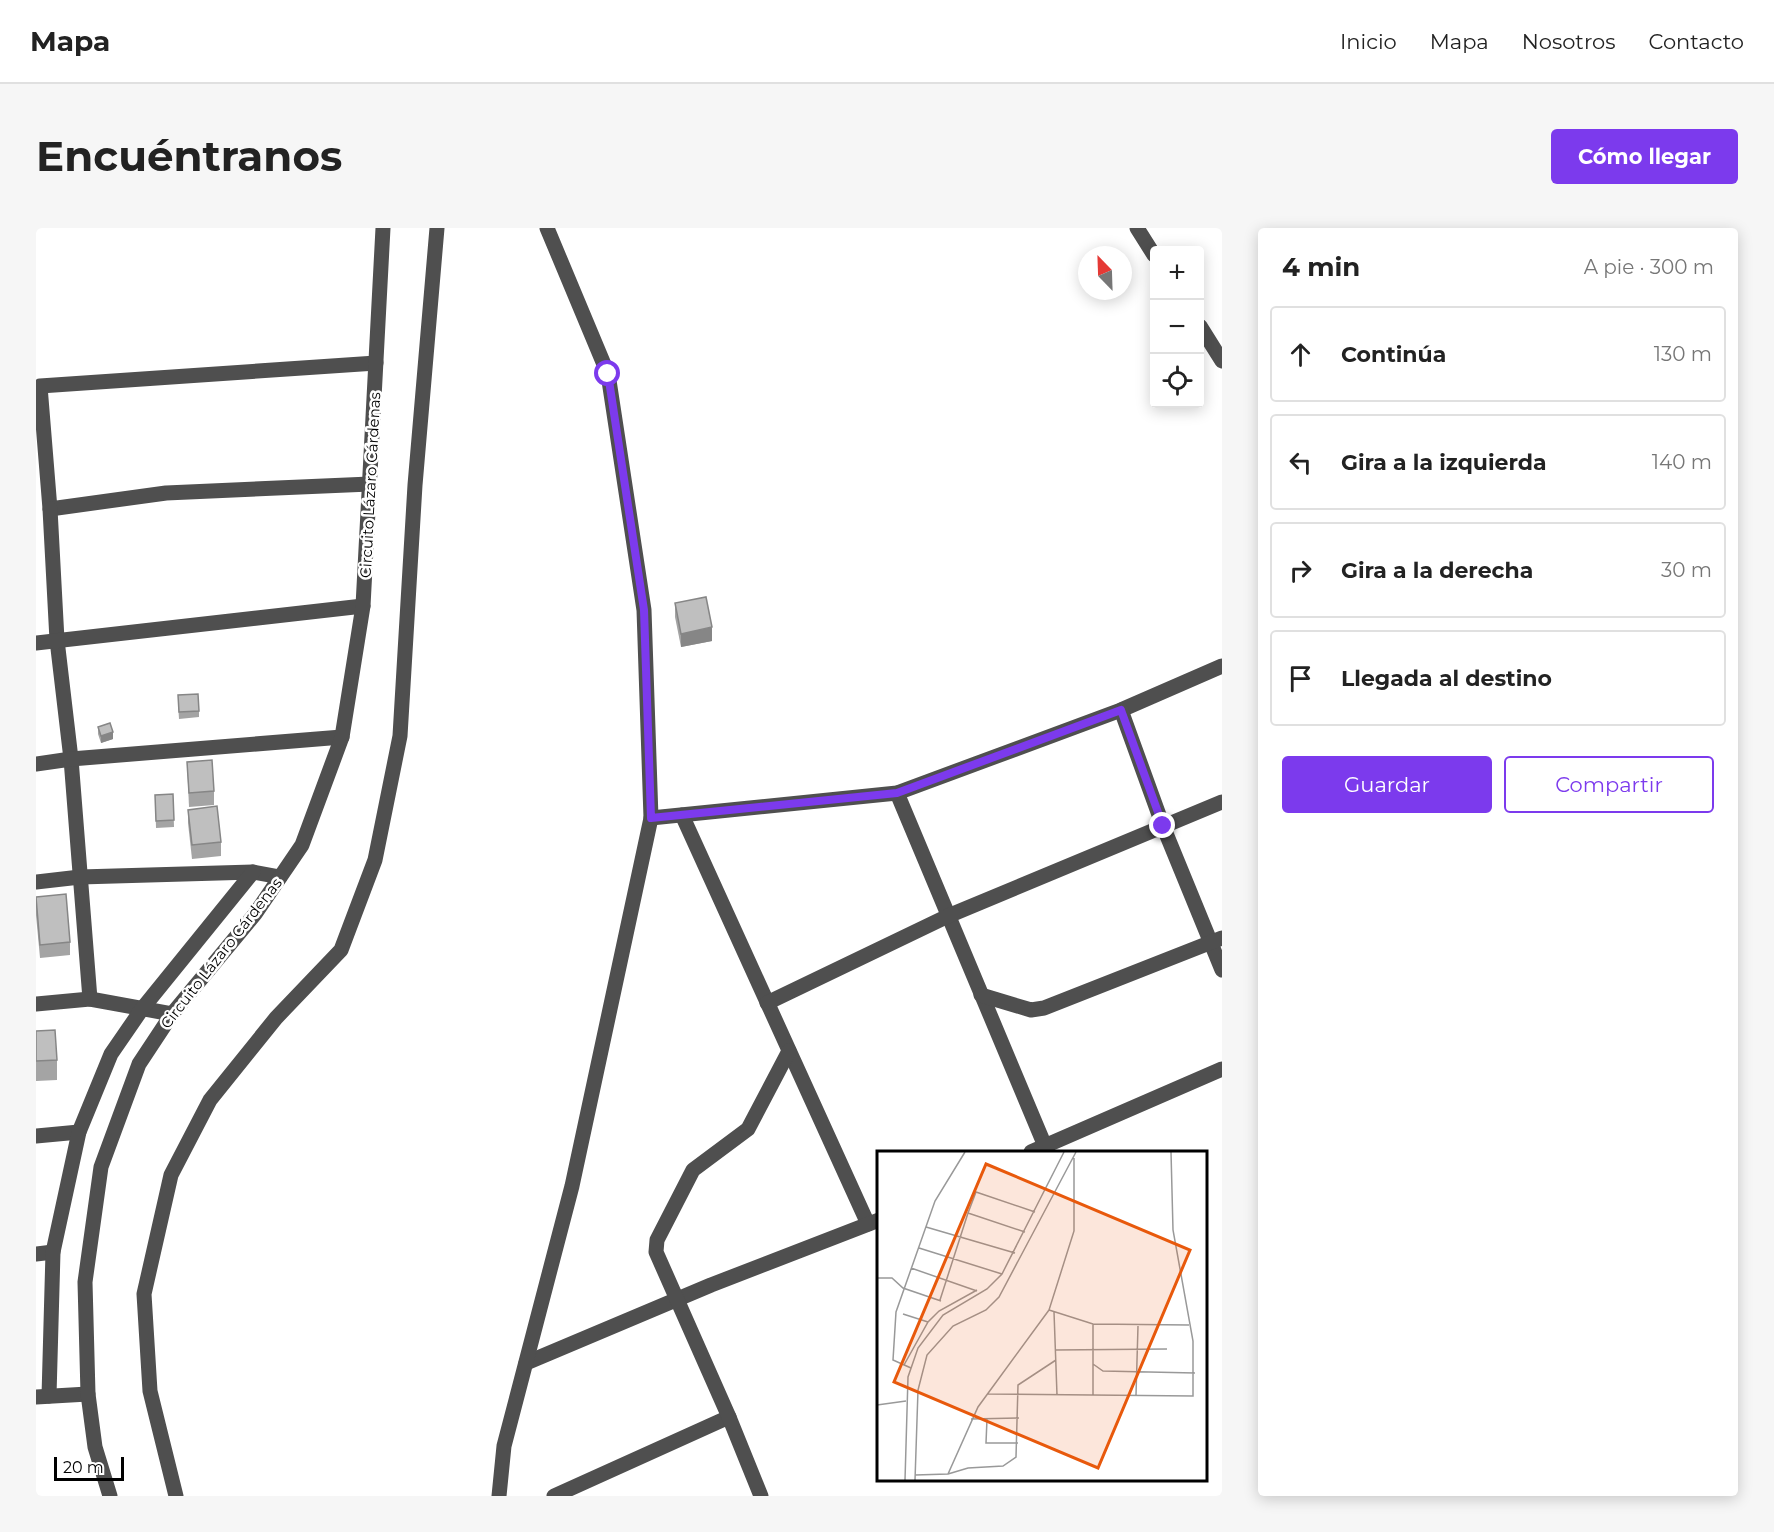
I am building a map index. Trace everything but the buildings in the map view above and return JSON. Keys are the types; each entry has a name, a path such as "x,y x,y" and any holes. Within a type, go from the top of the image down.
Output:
{"street":[{"name":"Circuito Lázaro Cárdenas","path":"110,1496 94,1447 88,1394 86,1282 100,1167 139,1064 172,1014 255,914 302,845 342,737 363,606 384,228"},
{"path":"170,1493 150,1391 144,1294 171,1175 210,1100 276,1018 341,950 375,860 400,736 415,484 437,228"},
{"path":"499,1496 504,1446 572,1186 651,818 644,610 608,374 547,228"},
{"path":"1137,228 1150,248"},
{"path":"1204,332 1222,361"},
{"path":"90,999 71,759 57,640 50,508 40,386 376,363"},
{"path":"50,508 166,493 370,484"},
{"path":"36,643 363,606"},
{"path":"651,818 897,793 1121,710 1222,666"},
{"path":"1121,710 1163,826 1216,940 1222,970"},
{"path":"36,764 71,759 342,737"},
{"path":"897,793 981,995 1038,1149 1222,1069"},
{"path":"767,1003 948,916 1222,802"},
{"path":"526,1362 676,1299 873,1222 789,1051 682,815"},
{"path":"36,882 80,877 253,872 280,877"},
{"path":"88,1394 43,1397 53,1252 78,1132 111,1054 142,1009 253,872"},
{"path":"981,995 1030,1010 1044,1008 1216,940"},
{"path":"36,1004 90,999 172,1014"},
{"path":"761,1496 729,1417 656,1252 657,1240 693,1170 748,1130 789,1051"},
{"path":"36,1136 78,1132"},
{"path":"36,1254 53,1252"},
{"path":"554,1496 573,1492 729,1417"}],"route":[{"path":"608,374 644,610 651,818 897,793 1121,710 1163,826"}]}
